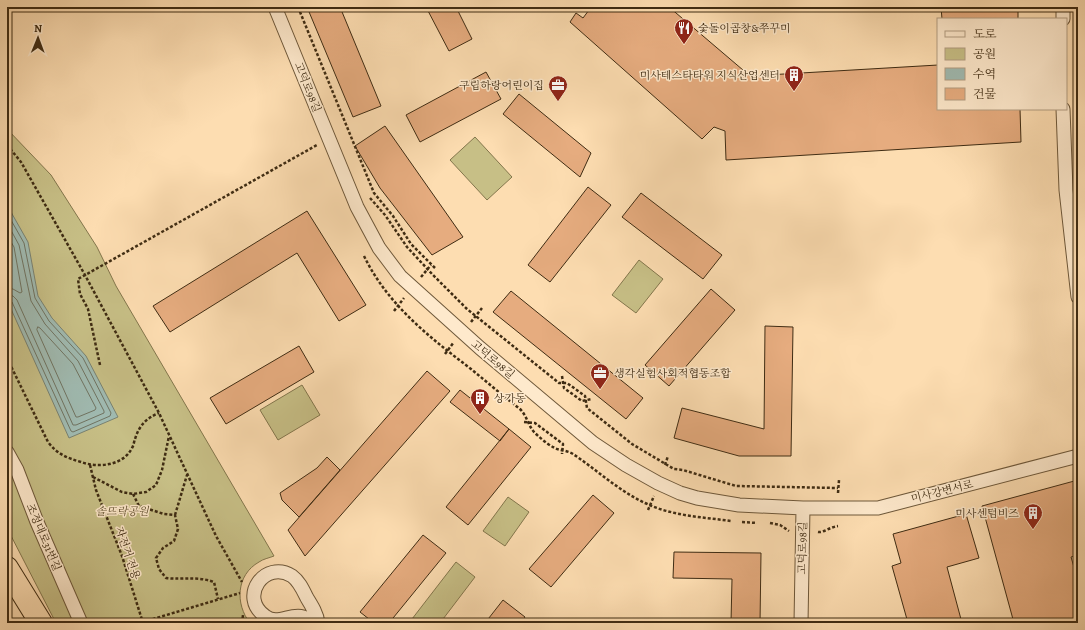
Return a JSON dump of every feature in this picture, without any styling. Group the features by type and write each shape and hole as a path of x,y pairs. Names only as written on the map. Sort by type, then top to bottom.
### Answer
{"highway":[{"path":"7,568 41,623"},
{"path":"7,576 25,623"}],"street":[{"name":"고덕로98길","path":"275,7 357,207 379,248 400,276 480,348 593,443 658,483 680,493 715,501 739,505 803,508 801,623"},
{"path":"1063,7 1063,18"},
{"path":"1063,110 1066,190 1078,297"},
{"name":"조정대로31번길","path":"7,452 17,470 37,522 81,623"},
{"name":"미사강변서로","path":"803,508 878,508 1078,456"},
{"path":"313,623 304,617 296,616 282,620 274,620 259,612 255,605 254,597 258,583 263,577 270,573 285,573 292,576 302,588 318,617 318,623"}],"path":[{"path":"298,7 374,193 393,216 411,244 436,269"},
{"path":"7,145 21,162 85,275 159,413 216,536 244,584"},
{"path":"100,365 88,309 80,294 78,279 312,148"},
{"path":"368,195 385,215 406,247 467,308 559,384 567,383 585,396 587,408 632,444 674,469 683,470 736,486 838,488"},
{"path":"427,269 431,265"},
{"path":"394,311 398,306 437,344 447,351 445,354"},
{"path":"476,315 482,308"},
{"path":"7,358 44,436 59,455 68,459 90,465 104,465 116,462 125,456 133,447 137,434 144,422 150,416 159,413"},
{"path":"562,376 564,388 582,401 592,399"},
{"path":"524,422 535,423 563,444 562,454"},
{"path":"93,477 122,492 133,494 146,492 156,485 162,470 169,436"},
{"name":"자전거 전용","path":"90,465 96,490 122,556 143,623"},
{"path":"187,475 175,515 178,529 174,541 163,548 156,558 159,570 166,578 178,580 203,578 214,582 218,600"},
{"path":"133,494 139,506 164,514 175,515"},
{"path":"821,532 830,527 838,526"},
{"path":"143,623 247,590"}],"green space":[{"name":"솔뜨락공원","path":"7,129 51,175 97,247 116,286 274,556 264,559 251,568 242,582 240,599 245,615 250,623 56,623 7,528"},
{"path":"475,137 512,177 487,200 450,160"},
{"path":"639,260 663,279 636,313 612,295"},
{"path":"302,385 320,415 278,440 260,410"},
{"path":"508,497 529,512 505,546 483,531"},
{"path":"456,562 475,577 440,623 417,623 412,619"}],"water":[{"path":"7,205 28,242 38,296 52,318 86,356 118,417 69,438 7,300"}],"building":[{"path":"307,7 340,7 381,106 353,117"},
{"path":"426,7 456,7 472,39 449,51"},
{"name":"미사테스타타워 지식산업센터","path":"585,7 669,7 750,76 937,65 937,110 1020,110 1021,142 726,160 725,131 714,127 702,139 570,22 576,13 583,18 589,10"},
{"path":"941,7 1018,7 1018,18 942,18"},
{"path":"486,72 501,99 420,142 406,115"},
{"path":"519,94 591,153 580,177 503,114"},
{"path":"385,126 463,237 432,255 380,188 355,146"},
{"path":"588,187 611,205 550,282 528,265"},
{"path":"641,193 722,255 703,279 622,217"},
{"path":"307,211 366,305 339,321 297,253 170,332 153,306"},
{"path":"711,289 735,310 669,386 645,365"},
{"path":"511,291 643,398 626,419 493,312"},
{"path":"765,326 793,327 791,456 739,456 674,438 682,408 764,429"},
{"path":"299,346 314,372 226,424 210,398"},
{"path":"427,371 450,391 305,556 288,530"},
{"name":"상가동","path":"460,390 509,429 500,441 450,402"},
{"path":"509,429 531,447 468,525 446,507"},
{"path":"327,457 340,470 299,517 282,500 280,493 317,468"},
{"name":"미사센텀비즈","path":"1078,480 1078,555 1071,557 1078,581 1078,623 1014,623 982,506"},
{"path":"593,495 614,513 551,587 529,569"},
{"path":"966,514 979,558 947,567 962,623 908,623 892,566 901,563 893,534"},
{"path":"423,535 446,553 389,623 374,623 360,612"},
{"path":"674,552 761,553 760,623 731,623 732,579 673,578"},
{"path":"503,600 525,617 521,623 485,623"}],"place":[{"name":"숯돌이곱창&쭈꾸미","path":"684,45"},
{"name":"미사테스타타워 지식산업센터","path":"794,92"},
{"name":"구립하랑어린이집","path":"558,102"},
{"name":"생각실험사회적협동조합","path":"600,390"},
{"name":"상가동","path":"480,415"},
{"name":"미사센텀비즈","path":"1033,530"}]}
